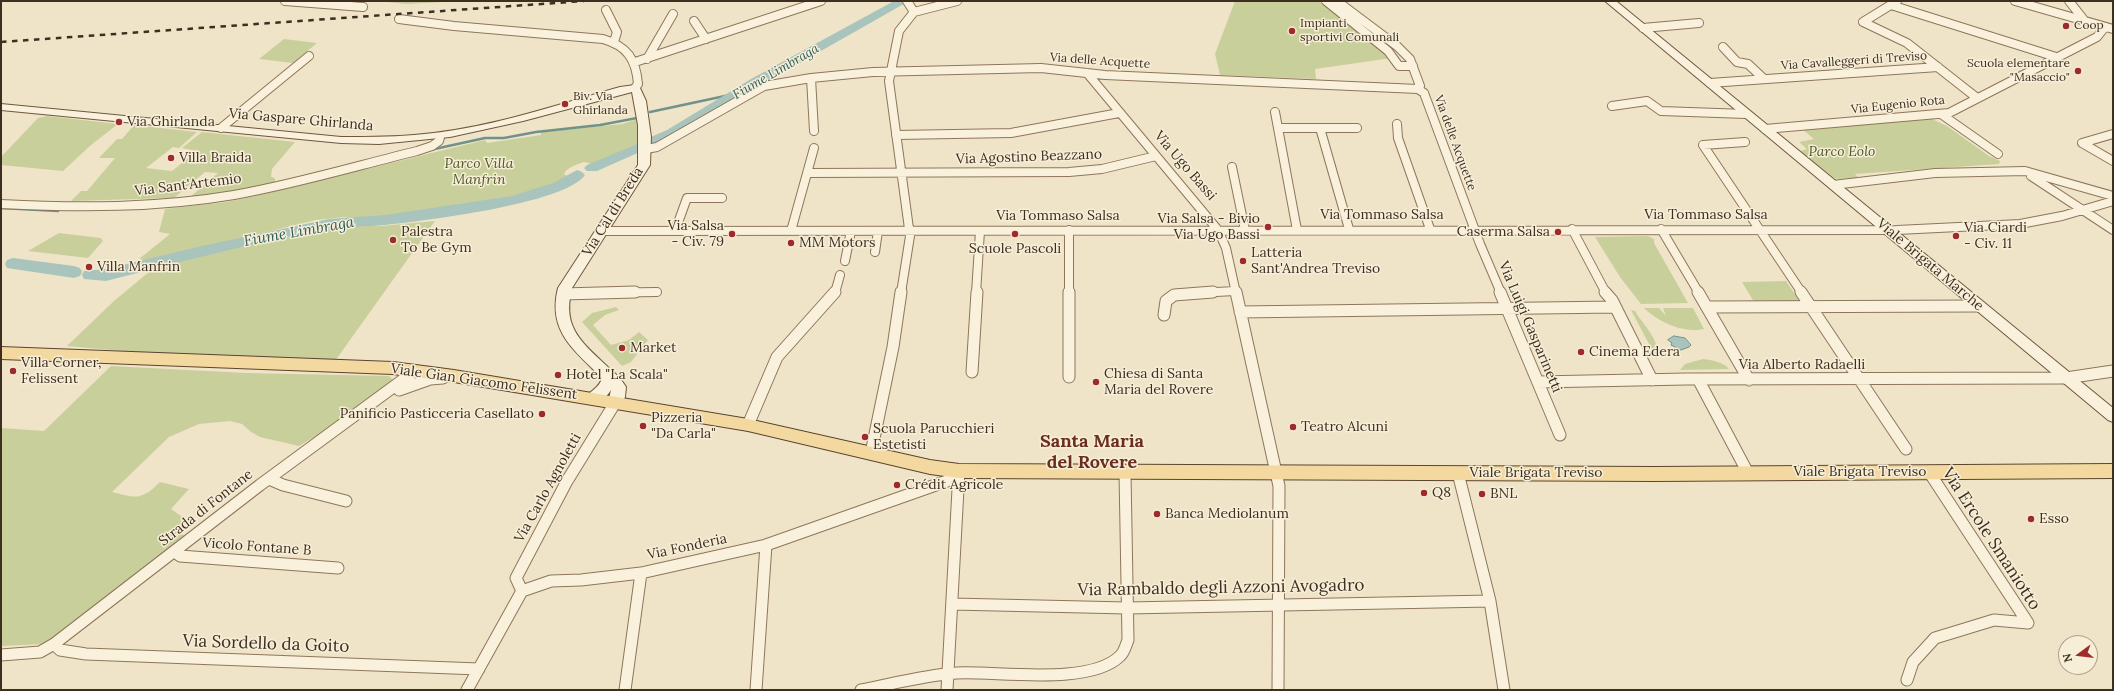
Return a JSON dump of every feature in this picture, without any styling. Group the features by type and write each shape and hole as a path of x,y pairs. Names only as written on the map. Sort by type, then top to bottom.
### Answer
{"main road":[{"name":"Viale Gian Giacomo Felissent","path":"1,353 367,366 415,371 454,376 748,425 959,471"},
{"name":"Viale Brigata Treviso","path":"959,471 1125,473 1748,473 2113,471"}],"street":[{"path":"285,1 363,7"},
{"path":"399,19 429,24 583,37 614,42 625,49 635,62 821,1"},
{"path":"907,1 914,12"},
{"path":"871,453 894,340 910,231 889,89 890,71 901,28 914,12 957,1"},
{"path":"1326,1 1388,51 1399,66 1413,66"},
{"path":"1338,1 1397,46 1410,59 1420,86 1418,89"},
{"name":"Viale Brigata Marche","path":"1610,1 2113,416"},
{"path":"2015,1 2109,28"},
{"path":"2069,1 2084,20"},
{"path":"1894,3 2056,57"},
{"name":"Via Cavalleggeri di Treviso","path":"1894,3 1863,22 1904,41 1938,67"},
{"path":"606,10 617,32 614,42"},
{"path":"647,59 672,14"},
{"path":"694,21 706,38"},
{"path":"1643,28 1699,23"},
{"name":"Via Eugenio Rota","path":"1765,130 1952,112 2056,57 2097,38 2109,28"},
{"name":"Via Cavalleggeri di Treviso","path":"1723,47 1737,62 1748,64 1764,79"},
{"path":"221,128 309,56"},
{"name":"Via Cal di Breda","path":"615,403 618,397 619,388 577,343 563,322 561,304 563,294 640,173 646,158 637,90 638,84 635,62"},
{"path":"1938,67 1977,98"},
{"name":"Via Cavalleggeri di Treviso","path":"1710,83 1938,67"},
{"name":"Via delle Acquette","path":"646,150 657,147 760,88 771,84 811,78 890,71 1028,68 1087,73 1418,89 1424,93 1474,229"},
{"name":"Via Ugo Bassi","path":"1087,73 1218,230 1226,248 1278,473 1280,499 1278,690"},
{"path":"811,78 814,131"},
{"name":"Via Gaspare Ghirlanda","path":"1,107 370,141 439,139 490,128 595,98 637,90"},
{"path":"1612,106 1646,101 1661,111 1746,114"},
{"path":"1275,112 1297,230"},
{"path":"896,135 1011,133 1119,113"},
{"path":"1942,114 1998,154"},
{"path":"1397,124 1398,138 1430,229"},
{"path":"1278,128 1357,128"},
{"path":"1320,128 1349,230"},
{"path":"2113,134 2082,143 2113,161"},
{"name":"Via Sant'Artemio","path":"1,204 61,207 142,204 208,199 280,184 417,151 432,146 439,139"},
{"path":"1745,142 1703,146 1906,449"},
{"path":"791,231 814,148"},
{"name":"Via Agostino Beazzano","path":"808,173 901,174 1085,171 1116,166 1156,156"},
{"path":"1232,167 1245,230"},
{"path":"1833,185 1935,173 2020,171 2113,196"},
{"path":"2035,175 2113,230"},
{"path":"675,231 687,198 722,198"},
{"name":"Via Tommaso Salsa","path":"602,231 1757,228 1887,230 2020,224 2083,210 2113,201"},
{"name":"Via Luigi Gasparinetti","path":"1474,229 1560,435"},
{"path":"1572,229 1604,291 1615,307 1652,380"},
{"path":"1661,229 1749,380"},
{"path":"1912,250 1908,242 1908,237 1923,229"},
{"path":"1069,230 1069,377"},
{"path":"845,261 852,231"},
{"path":"875,252 878,231"},
{"path":"972,372 980,231"},
{"path":"748,425 777,356 835,294 840,275"},
{"path":"1164,315 1166,301 1174,295 1236,291"},
{"path":"563,294 656,292"},
{"path":"1707,307 1979,306"},
{"path":"1240,312 1506,307 1615,307"},
{"path":"379,399 415,371"},
{"name":"Via Alberto Radaelli","path":"1538,382 1698,379 2066,378 2113,371"},
{"path":"379,399 420,382 454,376"},
{"path":"592,399 609,384 609,376"},
{"path":"1698,379 1748,473"},
{"name":"Strada di Fontane","path":"1,655 40,652 54,644 269,479 379,399"},
{"name":"Via Carlo Agnoletti","path":"522,590 516,578 567,481 615,403"},
{"path":"947,690 959,471"},
{"name":"Via Fonderia","path":"522,590 551,581 581,580 641,573 766,545 947,481 959,471"},
{"name":"Via Ercole Smaniotto","path":"1907,680 1913,662 1935,638 1994,620 2028,623 1929,472"},
{"path":"861,690 948,674 1073,677 1099,671 1118,660 1127,649 1125,473"},
{"path":"1458,473 1490,601 1504,690"},
{"path":"269,479 283,485 346,501"},
{"path":"756,690 766,545"},
{"name":"Vicolo Fontane B","path":"175,552 180,556 338,568"},
{"path":"625,690 641,573"},
{"path":"467,690 522,590"},
{"name":"Via Rambaldo degli Azzoni Avogadro","path":"952,604 1127,608 1490,601"},
{"name":"Via Sordello da Goito","path":"54,644 60,650 86,654 479,669"}],"green space":[{"path":"325,1 377,1 360,3"},
{"path":"377,1 464,1 406,4"},
{"name":"Impianti sportivi Comunali","path":"1235,1 1323,1 1392,58 1315,69 1316,79 1220,75 1215,54"},
{"path":"284,39 317,43 293,63 259,59"},
{"path":"47,116 118,124 91,145 63,171 1,165 1,157 38,118"},
{"name":"Parco Villa Manfrin","path":"638,119 641,143 636,144 637,147 592,164 584,162 576,165 565,172 564,174 569,177 526,195 399,216 371,219 345,217 316,220 148,261 139,259 170,234 159,232 165,209 226,202 255,196 485,140 487,143 541,135 541,132 622,124"},
{"name":"Parco Eolo","path":"1932,119 1947,126 1989,156 2000,161 1999,164 1855,174 1859,178 1838,179 1834,178 1800,151 1807,149 1799,142 1814,139 1802,129"},
{"path":"134,125 197,132 179,148 173,147 146,168 172,171 197,151 182,148 202,132 295,142 272,169 271,177 275,178 275,184 231,193 189,198 218,173 205,172 174,198 71,201 81,191 87,191 115,158 99,158 117,139 122,139"},
{"path":"435,221 335,361 177,356 67,346 114,301 161,262 350,224 381,226"},
{"path":"59,233 101,238 103,241 88,258 28,251"},
{"path":"1648,236 1654,239 1654,243 1688,303 1641,304 1620,277 1595,237"},
{"path":"1786,281 1800,302 1754,302 1742,282"},
{"path":"616,307 619,310 605,315 593,325 611,345 629,340 639,332 648,340 631,362 622,366 582,322 592,313"},
{"path":"1644,308 1659,308 1666,316 1663,308 1693,308 1704,329 1689,330 1672,326 1657,318"},
{"path":"1631,310 1635,311 1654,339 1658,352 1657,359"},
{"path":"1703,359 1721,363 1729,369 1680,370 1685,364"},
{"path":"111,366 246,373 389,376 394,381 326,430 299,446 260,437 251,432 242,424 230,421 199,424 169,437 112,492 127,496 143,495 160,482 189,489 171,509 188,521 177,531 185,536 44,644 1,646 1,428 44,431"}],"water":[{"path":"1674,336 1685,338 1691,345 1681,350 1671,345 1672,343 1668,340"}],"waterway":[{"name":"Fiume Limbraga","path":"649,143 672,133 756,82 903,1"},
{"path":"650,112 739,93"},
{"path":"430,150 485,138 504,138 536,132 600,125 637,118"},
{"name":"Fiume Limbraga","path":"592,168 637,148"},
{"name":"Fiume Limbraga","path":"90,275 106,275 202,251 329,224 385,220 514,201 558,186 577,175"},
{"path":"1,208 58,211"},
{"name":"Fiume Limbraga","path":"13,264 74,272"}],"railway":[{"path":"1,42 584,1"}],"place":[{"name":"Coop","path":"2066,26"},
{"name":"Impianti sportivi Comunali","path":"1292,31"},
{"name":"Scuola elementare \"Masaccio\"","path":"2078,71"},
{"name":"Biv. Via Ghirlanda","path":"565,104"},
{"name":"Via Ghirlanda","path":"119,122"},
{"name":"Villa Braida","path":"171,158"},
{"name":"Via Salsa - Bivio Via Ugo Bassi","path":"1268,227"},
{"name":"Caserma Salsa","path":"1558,232"},
{"name":"Via Salsa - Civ. 79","path":"732,234"},
{"name":"Scuole Pascoli","path":"1015,234"},
{"name":"Via Ciardi - Civ. 11","path":"1956,236"},
{"name":"Palestra To Be Gym","path":"393,240"},
{"name":"MM Motors","path":"791,243"},
{"name":"Latteria Sant'Andrea Treviso","path":"1243,261"},
{"name":"Villa Manfrin","path":"89,267"},
{"name":"Market","path":"622,348"},
{"name":"Cinema Edera","path":"1581,352"},
{"name":"Villa Corner, Felissent","path":"13,371"},
{"name":"Hotel \"La Scala\"","path":"558,375"},
{"name":"Chiesa di Santa Maria del Rovere","path":"1096,382"},
{"name":"Panificio Pasticceria Casellato","path":"542,414"},
{"name":"Pizzeria \"Da Carla\"","path":"643,426"},
{"name":"Teatro Alcuni","path":"1293,427"},
{"name":"Scuola Parucchieri Estetisti","path":"865,437"},
{"name":"Crédit Agricole","path":"897,485"},
{"name":"Q8","path":"1424,493"},
{"name":"BNL","path":"1482,494"},
{"name":"Banca Mediolanum","path":"1157,514"},
{"name":"Esso","path":"2031,519"}],"district":[{"name":"Santa Maria del Rovere","path":"1092,452"}]}
